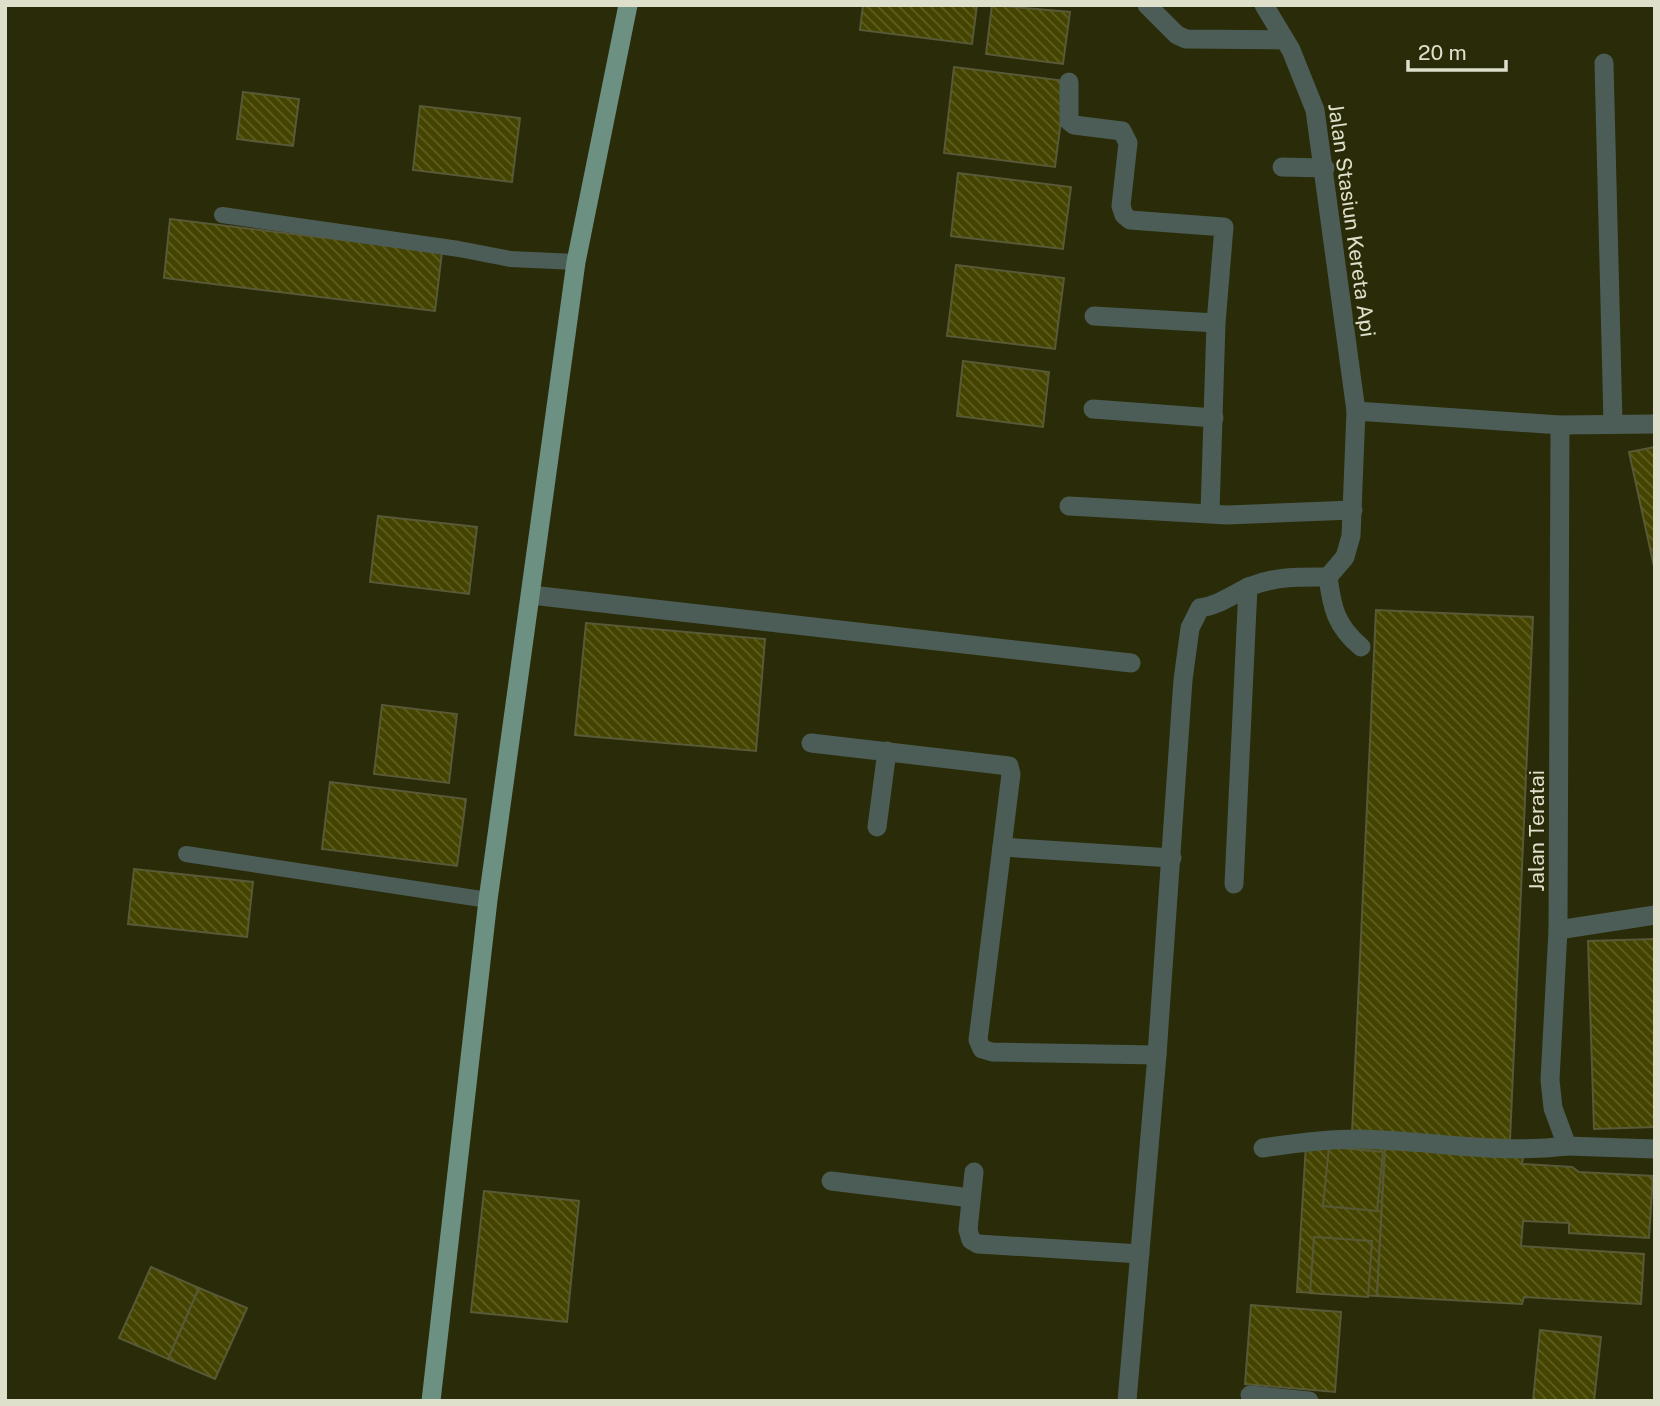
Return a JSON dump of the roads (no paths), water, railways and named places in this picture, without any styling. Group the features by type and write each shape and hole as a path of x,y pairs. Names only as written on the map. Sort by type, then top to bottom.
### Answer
{"main road":[{"path":"431,1401 488,900 576,262 628,5"}],"street":[{"path":"1147,5 1177,35 1185,39 1285,40"},
{"name":"Jalan Stasiun Kereta Api","path":"1264,5 1285,40 1315,110 1356,411 1351,536 1345,557 1328,577"},
{"path":"1604,63 1613,423"},
{"path":"1069,82 1069,121 1074,125 1122,131 1128,143 1121,206 1124,215 1130,220 1224,227 1216,323 1210,512"},
{"path":"1282,167 1325,168"},
{"path":"1094,316 1216,323"},
{"path":"1093,409 1214,418"},
{"path":"1356,411 1560,425 1655,424"},
{"name":"Jalan Teratai","path":"1560,425 1558,930 1550,1080 1553,1108 1567,1146"},
{"path":"1069,506 1227,514 1353,510"},
{"path":"1127,1401 1157,1055 1183,680 1190,628 1200,608 1218,605 1248,587 1285,577 1328,577 1333,613 1339,625 1361,647"},
{"path":"1234,884 1248,587"},
{"path":"531,595 1131,663"},
{"path":"811,743 1009,766 1011,774 978,1040 982,1049 992,1052 1157,1055"},
{"path":"877,827 887,751"},
{"path":"1002,847 1172,858"},
{"path":"1558,930 1655,915"},
{"path":"1263,1148 1306,1141 1361,1139 1502,1151 1567,1146 1655,1149"},
{"path":"974,1172 968,1230 971,1240 978,1244 1140,1254"},
{"path":"831,1181 971,1198"},
{"path":"1250,1395 1308,1401"}],"lane":[{"path":"222,215 460,248 510,259 576,262"},
{"path":"186,853 488,900"}]}
